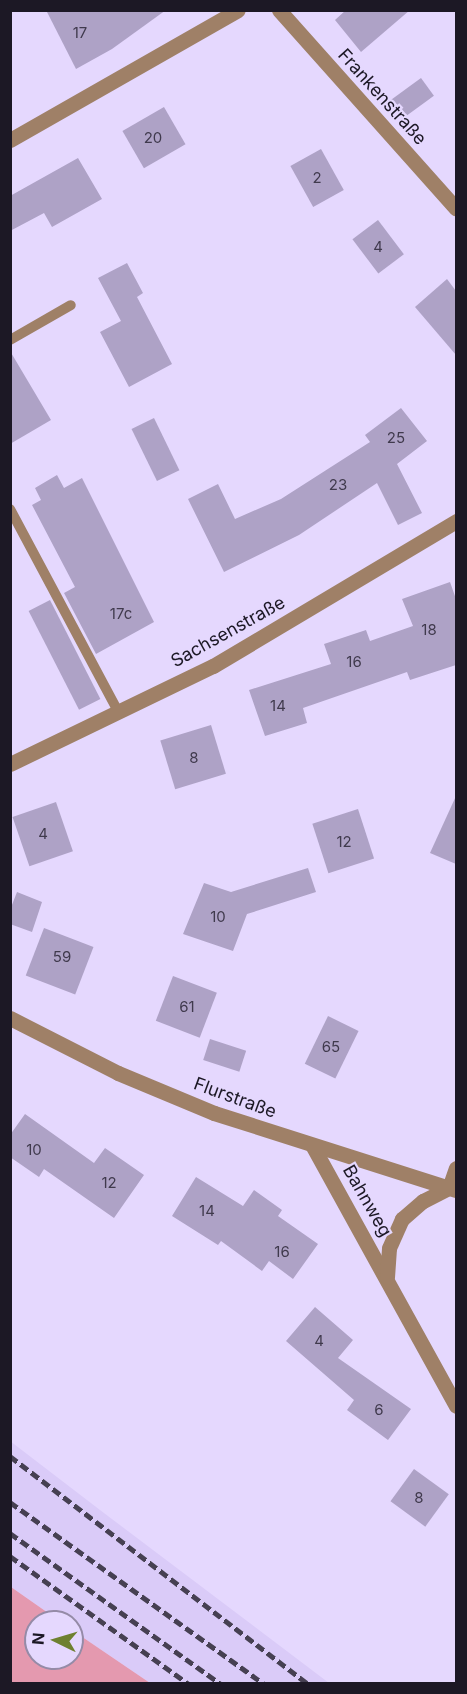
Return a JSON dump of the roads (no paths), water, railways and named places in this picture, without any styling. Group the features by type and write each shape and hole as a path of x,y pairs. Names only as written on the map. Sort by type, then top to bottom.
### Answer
{"street":[{"path":"10,140 238,10"},
{"name":"Frankenstraße","path":"279,10 456,209"},
{"name":"Sachsenstraße","path":"10,764 213,666 456,520"},
{"name":"Flurstraße","path":"10,1018 118,1073 214,1113 453,1189"},
{"name":"Bahnweg","path":"312,1145 387,1277 456,1406"},
{"path":"453,1189 456,1168"},
{"name":"Bahnweg","path":"387,1277 389,1248 402,1219 423,1201 453,1189"}],"lane":[{"path":"10,340 71,305"},
{"path":"10,509 118,711"}],"railway":[{"path":"10,1456 308,1684"},
{"path":"10,1502 264,1684"},
{"path":"10,1533 221,1684"},
{"path":"10,1556 189,1684"}]}
